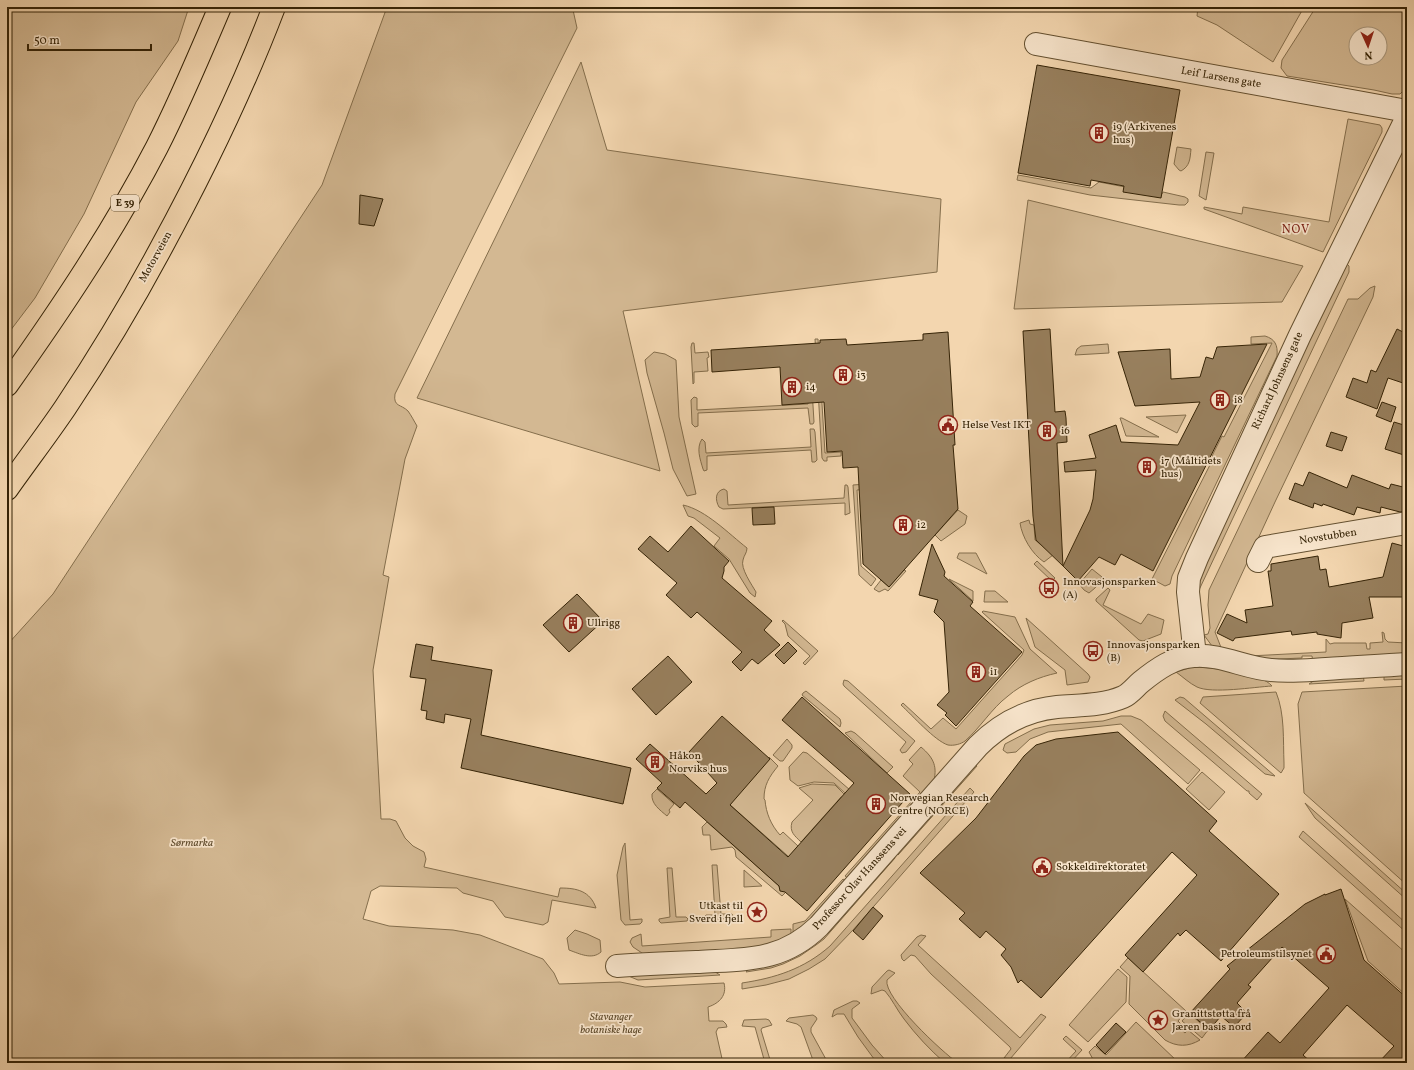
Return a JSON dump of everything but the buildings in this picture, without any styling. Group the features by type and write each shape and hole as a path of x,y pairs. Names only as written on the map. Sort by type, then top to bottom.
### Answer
{"highway":[{"name":"E 39","path":"7,385 104,240 153,154 197,62 220,7"},
{"name":"Motorveien","path":"7,489 65,408 129,306 183,208 222,131 258,49 274,7"}],"street":[{"name":"Leif Larsens gate","path":"1036,44 1407,111"},
{"name":"Richard Johnsens gate","path":"1194,656 1188,592 1190,578 1196,558 1300,335 1407,117"},
{"name":"Novstubben","path":"1258,561 1265,547 1407,524"},
{"name":"Professor Olav Hanssens vei","path":"617,966 754,959 771,955 802,941 819,926 978,746 1002,725 1024,714 1042,709 1092,704 1123,697 1159,668 1174,661 1194,656 1212,656 1254,668 1278,671 1407,664"}],"green space":[{"path":"7,7 189,7 178,41 136,102 84,214 35,298 7,335"},
{"name":"Sørmarka","path":"387,7 570,7 573,10 577,28 395,394 396,403 408,411 417,426 405,459 383,575 389,577 373,670 381,819 396,821 405,838 413,846 424,852 426,859 424,867 558,897 560,888 577,890 586,894 596,908 552,900 548,922 543,925 505,917 493,901 463,893 457,888 380,886 371,891 363,919 389,926 453,930 480,935 543,959 554,973 559,984 620,982 645,987 724,983 725,987 722,998 708,1007 709,1021 723,1021 727,1027 718,1028 716,1032 723,1063 7,1063 7,645 53,594 322,185"},
{"path":"1198,7 1304,7 1273,62 1217,25 1197,16"},
{"path":"1316,7 1407,7 1407,83 1404,90 1400,94 1392,94 1287,76 1281,68 1282,60"},
{"path":"581,62 607,150 941,199 937,272 623,311 660,471 417,398"},
{"path":"1348,119 1380,125 1382,132 1323,252 1204,209 1204,207 1242,214 1243,207 1329,222"},
{"path":"1177,147 1191,149 1188,164 1181,171 1174,164"},
{"path":"1206,152 1214,153 1206,200 1199,196"},
{"path":"1018,175 1091,188 1099,182 1162,194 1163,192 1185,197 1188,199 1188,202 1185,205 1179,205 1090,195 1017,180"},
{"path":"1028,200 1303,266 1282,302 1014,309"},
{"path":"1346,263 1349,266 1349,272 1199,590 1200,570"},
{"path":"1375,286 1373,297 1215,632 1222,650 1212,646 1204,635 1208,634 1210,628 1208,605 1209,590 1348,299 1358,299 1370,288"},
{"path":"1265,336 1275,343 1277,356 1172,576 1170,584 1165,586 1152,579 1214,457 1212,456 1222,436 1224,437 1272,343 1251,344 1251,337"},
{"path":"815,339 818,339 825,453 841,452 841,456 827,457 827,461 824,461 822,458"},
{"path":"692,343 694,343 695,353 708,352 709,357 707,358 708,371 694,372 693,384 691,347"},
{"path":"1108,344 1109,353 1075,355 1077,349 1081,346"},
{"path":"654,352 665,354 676,360 679,417 696,494 687,496 673,469 647,373 645,360"},
{"path":"808,387 812,389 813,424 810,424 808,408 698,413 698,426 695,427 692,424 691,400 694,397 697,398 697,410 808,404"},
{"path":"1186,415 1177,433 1146,417"},
{"path":"1120,418 1122,418 1159,437 1126,436"},
{"path":"810,429 814,429 815,432 817,460 815,462 812,462 811,450 707,456 707,470 704,471 703,469 699,450 702,439 705,442 706,453 811,447"},
{"path":"893,482 894,487 857,490 861,566 876,579 871,586 859,575 853,485"},
{"path":"845,485 848,487 850,513 845,515 845,503 723,509 719,507 716,499 717,494 724,489 727,491 728,505 844,498"},
{"path":"683,505 709,517 747,548 743,558 743,567 756,592 755,597 750,593 729,559 714,546 720,538 694,518 688,516"},
{"path":"958,510 967,516 965,524 941,541 935,535"},
{"path":"1029,520 1030,524 1034,525 1035,540 1053,555 1044,562 1028,545 1023,534 1020,523"},
{"path":"959,553 976,553 987,574 957,558"},
{"path":"1037,561 1055,578 1052,581 1034,564"},
{"path":"1092,569 1102,577 1095,588 1089,593 1079,584"},
{"path":"904,570 906,571 888,591 885,589 879,592 874,589 881,580 889,587"},
{"path":"949,579 973,591 973,601"},
{"path":"1108,588 1110,590 1103,605 1141,624 1148,614 1164,620 1161,634 1143,641 1139,640 1096,601 1096,599"},
{"path":"985,591 995,591 1008,602 984,602"},
{"path":"982,612 1015,617 1030,649 1057,673 1037,679 1019,688 1002,701 965,741 962,743 948,745 930,733 901,705 903,703 931,729 943,718 956,729 1022,655 1024,650"},
{"path":"1026,618 1088,674 1090,677 1088,682 1067,685 1065,670 1035,647"},
{"path":"783,620 818,651 805,665 803,663 810,656 788,636 785,624 782,621"},
{"path":"1382,632 1384,633 1385,639 1388,642 1407,643 1407,656 1313,662 1312,656 1302,656 1302,658 1256,660 1249,656 1326,652 1326,639 1330,644 1366,643 1367,649 1370,649 1370,643 1383,642"},
{"path":"1192,667 1210,668 1247,674 1266,681 1272,686 1233,690 1204,689 1197,687 1176,672"},
{"path":"1407,672 1407,679 1384,680 1384,673"},
{"path":"1363,674 1364,681 1309,684 1315,680"},
{"path":"844,680 848,681 915,741 906,752 902,753 900,750 906,742 844,686"},
{"path":"1407,686 1407,885 1304,793 1298,704 1302,692"},
{"path":"806,691 840,719 840,727 802,695"},
{"path":"1276,692 1281,709 1283,727 1284,768 1281,773 1200,703 1203,697"},
{"path":"1180,697 1184,698 1275,776 1265,774 1175,700"},
{"path":"1165,711 1262,794 1257,800 1249,793 1249,791 1247,791 1165,721 1163,716"},
{"path":"1121,716 1131,716 1141,720 1200,770 1188,784 1121,724 1048,732 1030,739 1016,752 1007,753 1003,750 1005,744 1034,729 1050,725 1103,721"},
{"path":"851,731 893,767 887,773 845,733"},
{"path":"787,739 792,745 792,748 783,761 780,761 773,755"},
{"path":"921,747 934,763 935,773 933,784 849,879 845,876 920,792 903,776 913,764 909,760"},
{"path":"803,752 807,753 850,790 846,794 834,783 814,782 798,786 790,780 789,767"},
{"path":"769,757 778,766 766,785 764,799 766,810 780,835 783,832 798,846 797,864 728,803"},
{"path":"974,763 977,766 898,855 894,856 895,858 824,939 800,956 783,964 771,968 746,972 750,968 771,963"},
{"path":"1202,772 1225,792 1209,810 1186,789"},
{"path":"812,784 835,785 847,797 841,797 801,842 793,834 791,825 792,822 813,800 799,788"},
{"path":"970,788 974,792 853,930 825,959 789,979 742,989 742,983 789,971 810,961 830,946"},
{"path":"657,789 674,804 669,810 670,812 667,816 656,806 653,801 652,794"},
{"path":"1305,803 1407,894 1407,900 1315,818"},
{"path":"707,822 779,886 781,890 786,892 782,896 736,857 735,850 732,847 711,850 710,835 703,835 702,827"},
{"path":"1303,831 1407,924 1407,933 1299,837"},
{"path":"625,843 630,920 642,919 640,924 625,925 621,920 617,875"},
{"path":"712,865 717,865 721,914 732,914 732,918 705,920 703,918 706,915 715,915"},
{"path":"667,868 672,868 676,917 686,917 688,919 687,921 661,923 659,921 659,919 670,917"},
{"path":"744,870 762,886 744,887"},
{"path":"843,879 847,882 793,937 793,924 805,921"},
{"path":"1345,899 1407,954 1407,996 1368,961"},
{"path":"791,929 791,938 764,949 645,955 633,947 630,942 632,938 641,934 642,946 771,937 771,930"},
{"path":"575,930 600,940 601,952 594,956 590,956 569,950 567,938"},
{"path":"921,935 926,936 918,945 1020,1038 1041,1014 1046,1017 1010,1059 1004,1058 1011,1049 1010,1047 931,974 915,956 911,955 904,961 902,959 901,955 917,937"},
{"path":"1128,958 1186,1011 1178,1021 1181,1024 1178,1027 1185,1033 1188,1030 1200,1040 1187,1045 1178,1045 1165,1040 1129,1004 1130,976 1120,967"},
{"path":"1118,969 1127,977 1126,1002 1088,1042 1069,1025"},
{"path":"712,970 720,975 638,980 626,975"},
{"path":"889,970 895,973 887,980 888,988 894,999 928,1037 958,1063 945,1063 934,1053 918,1037 901,1016 885,991 882,990 871,994 872,987"},
{"path":"853,1001 860,1003 852,1009 852,1018 872,1045 888,1063 877,1063 858,1037 844,1014 837,1014 832,1017 834,1010"},
{"path":"1189,1013 1208,1030 1202,1038 1182,1021"},
{"path":"813,1015 817,1019 811,1028 811,1032 828,1063 814,1063 801,1027 797,1024 786,1021 789,1018"},
{"path":"744,1020 769,1020 772,1025 762,1028 761,1030 771,1063 765,1063 755,1027 742,1026"},
{"path":"1136,1022 1178,1063 1095,1063 1089,1052 1095,1046 1106,1055"},
{"path":"1066,1036 1082,1050 1070,1063 1065,1063 1076,1051 1063,1039"}],"place":[{"name":"i9 (Arkivenes hus)","path":"1099,133"},
{"name":"i3","path":"843,375"},
{"name":"i4","path":"792,387"},
{"name":"i8","path":"1220,400"},
{"name":"Helse Vest IKT","path":"948,425"},
{"name":"i6","path":"1047,431"},
{"name":"i7 (Måltidets hus)","path":"1147,467"},
{"name":"i2","path":"903,525"},
{"name":"Innovasjonsparken (A)","path":"1049,588"},
{"name":"Ullrigg","path":"573,623"},
{"name":"Innovasjonsparken (B)","path":"1093,651"},
{"name":"i1","path":"976,672"},
{"name":"Håkon Norviks hus","path":"655,762"},
{"name":"Norwegian Research Centre (NORCE)","path":"876,804"},
{"name":"Sokkeldirektoratet","path":"1042,867"},
{"name":"Utkast til Sverd i fjell","path":"757,912"},
{"name":"Petroleumstilsynet","path":"1326,954"},
{"name":"Granittstøtta frå Jæren basis nord","path":"1158,1020"}],"district":[{"name":"NOV","path":"1296,230"}],"park label":[{"name":"Stavanger botaniske hage","path":"611,1023"}]}
